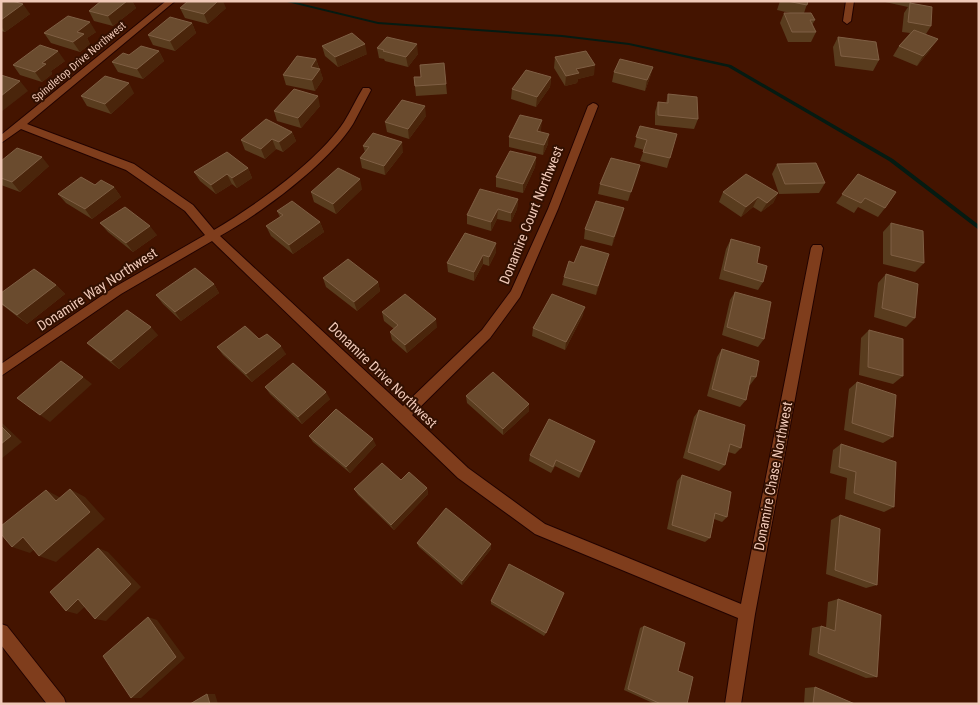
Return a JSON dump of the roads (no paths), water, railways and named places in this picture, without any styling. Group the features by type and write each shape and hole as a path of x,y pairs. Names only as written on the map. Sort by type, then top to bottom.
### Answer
{"street":[{"name":"Spindletop Drive Northwest","path":"1,140 171,1"},
{"path":"847,21 850,1"},
{"name":"Donamire Way Northwest","path":"1,371 117,291 211,234 248,214 317,159 348,124 366,90"},
{"name":"Donamire Court Northwest","path":"403,415 486,334 516,294 554,209 579,138 593,106"},
{"name":"Donamire Drive Northwest","path":"20,125 130,167 189,208 211,234 463,473 540,529 747,614"},
{"name":"Donamire Chase Northwest","path":"733,704 747,614 817,248"},
{"path":"1,632 58,704"}],"waterway":[{"path":"285,1 378,23 562,36 629,44 729,66 891,160 979,228"}]}
